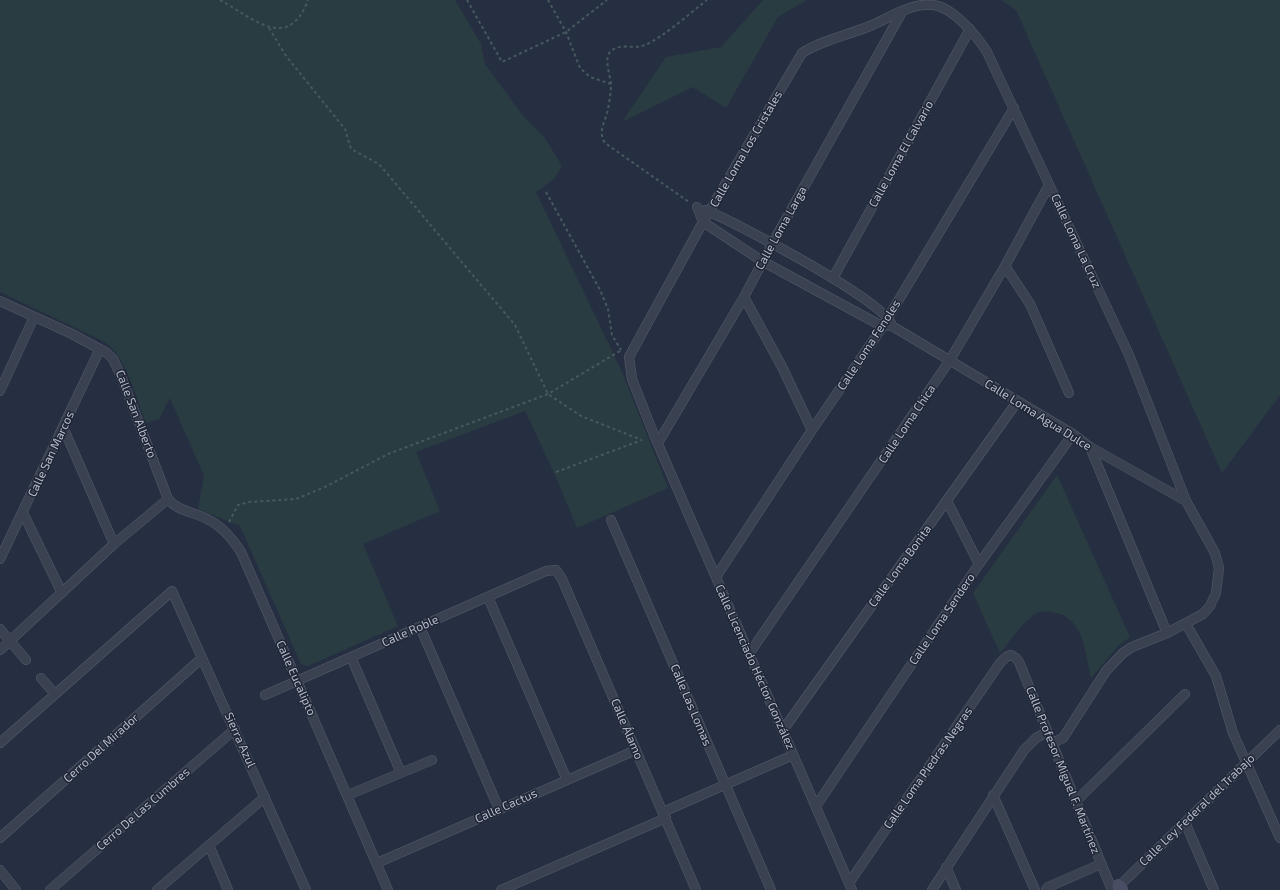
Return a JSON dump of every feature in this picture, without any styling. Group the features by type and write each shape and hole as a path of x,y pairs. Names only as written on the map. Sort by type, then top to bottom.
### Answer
{"street":[{"name":"Calle Loma Los Cristales","path":"629,357 703,222 802,53 917,6 934,5"},
{"name":"Calle Loma La Cruz","path":"934,5 945,10 970,29 987,52 1129,355 1186,500 1215,553 1219,568 1216,593 1210,606 1203,614 1167,633 1132,647 1123,654 1106,671 1063,738 1052,743"},
{"name":"Calle Loma Larga","path":"656,439 744,297 762,261 902,12"},
{"name":"Calle Loma El Calvario","path":"832,278 970,29"},
{"name":"Calle Loma Fenoles","path":"716,577 812,430 883,326 890,322 1014,108"},
{"name":"Calle Loma Chica","path":"750,654 950,360 1005,266 1049,185"},
{"name":"Calle Loma Agua Dulce","path":"696,208 709,212 772,244 832,278 869,302 890,322 950,360 1017,402 1073,434 1090,447 1186,500"},
{"path":"696,208 703,222 762,261 883,326"},
{"path":"1005,266 1030,304 1069,393"},
{"path":"744,297 782,367 812,430"},
{"name":"Calle San Alberto","path":"0,302 107,353 117,366 168,499"},
{"path":"0,391 34,317"},
{"name":"Calle San Marcos","path":"0,559 100,349"},
{"name":"Calle Licenciado Héctor González","path":"629,357 630,370 656,439 850,886"},
{"name":"Calle Loma Bonita","path":"782,730 1017,402"},
{"path":"63,427 114,544"},
{"name":"Calle Loma Sendero","path":"816,806 979,564 1073,434"},
{"path":"1090,447 1167,633"},
{"path":"0,650 114,544 168,499"},
{"name":"Calle Eucalipto","path":"168,499 174,506 208,519 226,531 241,552 348,795 388,890"},
{"path":"947,501 979,564"},
{"path":"23,513 62,593"},
{"name":"Calle Las Lomas","path":"611,520 771,890"},
{"name":"Calle Roble","path":"265,695 546,571 556,570"},
{"name":"Calle Álamo","path":"556,570 562,579 664,815 693,889"},
{"name":"Sierra Azul","path":"55,694 172,591 306,890"},
{"path":"488,597 567,780"},
{"path":"1186,624 1216,676 1233,733 1280,838"},
{"path":"420,627 499,809"},
{"path":"0,629 26,660"},
{"name":"Calle Profesor Miguel F. Martínez","path":"1009,655 1015,656 1019,662 1101,864 1117,889"},
{"name":"Calle Loma Piedras Negras","path":"850,886 1000,663 1009,655"},
{"path":"351,657 401,773"},
{"name":"Cerro Del Mirador","path":"0,838 202,658"},
{"path":"0,743 55,694 41,678"},
{"path":"1076,801 1184,694"},
{"name":"Cerro De Las Cumbres","path":"50,890 235,729"},
{"name":"Calle Ley Federal del Trabajo","path":"1117,889 1280,730"},
{"path":"932,890 1024,750 1036,738 1048,732"},
{"name":"Calle Cactus","path":"377,863 636,750"},
{"path":"501,890 793,755"},
{"path":"348,795 432,760"},
{"path":"993,795 1036,890"},
{"path":"157,890 265,797"},
{"path":"1185,822 1214,890"},
{"path":"209,845 228,890"},
{"path":"1046,890 1048,887 1101,864"},
{"path":"946,867 956,890"},
{"path":"0,870 16,890"}],"path":[{"path":"220,0 269,28 280,29 294,23 305,8 308,0"},
{"path":"467,0 502,62 566,32 607,0"},
{"path":"548,0 566,32 580,68 590,77 611,84"},
{"path":"696,208 611,148 602,136 603,123 607,113 611,84 608,59 609,53 619,47 634,48 646,44 707,0"},
{"path":"269,28 286,56 345,129 351,149 379,164 515,325 548,394 582,416 642,440"},
{"path":"546,192 600,290 608,309 612,335 621,350 629,357"},
{"path":"226,531 232,514 238,506 249,502 296,499 325,487 388,454 548,394 621,350"},
{"path":"556,472 642,440 656,439"}],"shaded area":[{"path":"0,0 455,0 481,44 485,64 523,116 545,138 562,166 554,179 536,192 622,372 668,488 577,528 555,475 525,411 416,452 440,511 363,544 398,626 308,666 301,664 240,526 198,509 204,476 170,398 159,419 146,423 130,379 113,349 105,342 0,292"},
{"path":"763,0 807,0 778,17 726,108 693,87 622,122 666,57 721,47"},
{"path":"1001,0 1280,0 1280,395 1222,473 1016,10"},
{"path":"1057,475 1130,637 1118,646 1091,678 1081,637 1071,620 1063,615 1052,612 1039,612 1023,624 1000,653 973,593"}]}
